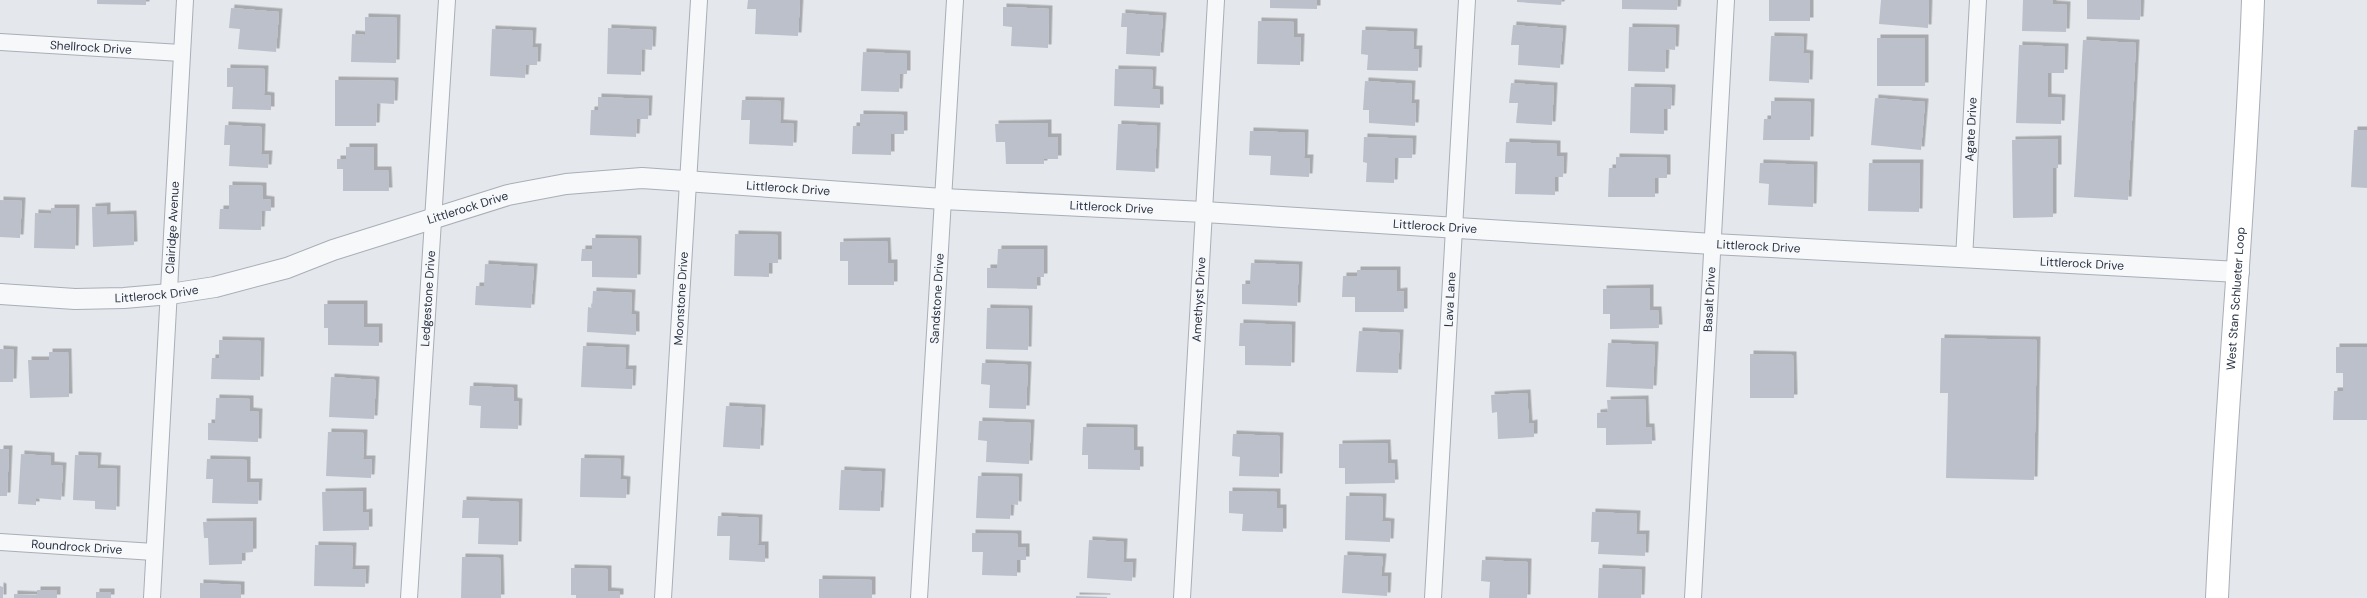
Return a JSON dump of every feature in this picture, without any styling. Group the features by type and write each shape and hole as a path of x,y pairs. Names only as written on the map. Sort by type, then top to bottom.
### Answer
{"main road":[{"name":"West Stan Schlueter Loop","path":"2217,598 2221,509 2250,103 2253,0"}],"street":[{"name":"Clairidge Avenue","path":"154,552 170,294 181,53 185,0"},
{"name":"Ledgestone Drive","path":"409,598 447,0"},
{"name":"Moonstone Drive","path":"663,598 699,0"},
{"name":"Sandstone Drive","path":"919,598 955,0"},
{"name":"Amethyst Drive","path":"1182,598 1216,0"},
{"name":"Lava Lane","path":"1433,598 1467,0"},
{"name":"Basalt Drive","path":"1693,598 1726,0"},
{"name":"Agate Drive","path":"1964,259 1978,0"},
{"name":"Shellrock Drive","path":"0,42 181,53"},
{"name":"Littlerock Drive","path":"0,294 75,299 170,294 215,287 286,268 333,250 508,195 566,184 642,178 943,199 1204,212 1964,259 2239,272"},
{"name":"Roundrock Drive","path":"0,542 154,552"},
{"path":"152,598 154,552"}],"building":[{"path":"97,0 146,0 146,5 97,4"},
{"path":"748,0 800,0 798,36 755,34 756,9 747,9"},
{"path":"1270,0 1317,0 1317,9 1270,8"},
{"path":"1517,0 1562,0 1561,5 1517,2"},
{"path":"1622,0 1678,0 1677,10 1622,9"},
{"path":"1769,0 1810,0 1810,21 1769,21"},
{"path":"1881,0 1929,0 1928,28 1879,24"},
{"path":"2023,0 2053,0 2053,4 2067,5 2066,32 2022,31"},
{"path":"2087,0 2141,0 2140,20 2087,19"},
{"path":"1003,7 1049,9 1048,48 1011,46 1012,27 1003,26"},
{"path":"231,8 279,12 276,52 238,49 240,29 229,28"},
{"path":"1122,13 1163,16 1160,56 1126,54 1127,27 1121,27"},
{"path":"365,17 397,18 396,63 351,62 352,34 365,35"},
{"path":"1258,21 1294,22 1294,37 1301,37 1300,65 1257,64"},
{"path":"1513,25 1563,29 1560,68 1518,65 1519,45 1511,45"},
{"path":"1629,27 1676,28 1675,50 1666,49 1665,72 1628,71"},
{"path":"608,28 653,30 652,50 642,49 641,75 607,74"},
{"path":"492,29 533,31 532,47 538,47 537,65 526,65 525,78 490,76"},
{"path":"1362,30 1414,32 1413,49 1419,49 1418,71 1367,70 1368,55 1361,54"},
{"path":"1771,36 1804,37 1803,53 1810,54 1809,83 1769,81"},
{"path":"1877,38 1925,38 1925,86 1877,86"},
{"path":"2083,40 2136,43 2128,200 2074,197"},
{"path":"2019,45 2065,47 2064,73 2048,73 2048,97 2062,98 2061,124 2016,123"},
{"path":"863,52 907,54 907,74 900,74 899,92 861,91"},
{"path":"227,68 265,69 264,95 271,96 271,110 232,109 233,87 227,87"},
{"path":"1115,69 1153,70 1152,89 1160,90 1160,108 1114,106"},
{"path":"335,80 395,81 394,104 377,103 376,126 335,126"},
{"path":"1365,81 1412,84 1411,103 1416,103 1415,126 1369,123 1369,110 1363,110"},
{"path":"1511,83 1554,86 1552,125 1516,123 1518,103 1509,103"},
{"path":"1631,87 1672,88 1671,109 1664,109 1664,134 1630,133"},
{"path":"598,97 649,99 648,119 637,119 636,137 590,135 591,110 598,110"},
{"path":"1875,98 1925,102 1921,150 1871,145"},
{"path":"742,100 781,101 780,123 794,124 793,146 749,144 750,120 741,120"},
{"path":"1771,101 1811,102 1810,140 1763,140 1764,119 1771,119"},
{"path":"860,114 904,115 904,134 891,134 891,155 852,154 853,126 860,126"},
{"path":"1048,123 1048,137 1058,137 1058,159 1044,159 1044,164 1006,164 1005,142 996,142 995,124"},
{"path":"1118,124 1157,126 1155,172 1116,170"},
{"path":"225,125 262,127 261,154 269,154 268,168 229,166 230,145 224,145"},
{"path":"2354,130 2367,130 2367,188 2351,187"},
{"path":"1250,131 1305,133 1304,158 1310,158 1309,177 1270,175 1271,156 1249,155"},
{"path":"1364,137 1413,139 1412,158 1395,158 1394,183 1366,182 1367,163 1363,162"},
{"path":"2058,139 2058,168 2053,168 2053,217 2013,218 2012,140"},
{"path":"1506,142 1557,144 1557,156 1564,156 1563,177 1555,177 1555,195 1515,194 1516,163 1505,163"},
{"path":"346,147 374,147 374,170 388,170 389,191 343,191 343,169 337,169 337,159 346,159"},
{"path":"1616,157 1667,158 1667,178 1655,178 1655,197 1608,197 1609,168 1616,168"},
{"path":"1760,163 1814,165 1813,207 1768,205 1769,184 1759,183"},
{"path":"1869,163 1920,163 1919,212 1868,211"},
{"path":"229,185 263,186 263,199 271,200 271,211 262,211 261,230 219,229 220,209 229,209"},
{"path":"0,200 22,201 20,238 0,237"},
{"path":"107,206 107,215 133,214 134,245 93,247 92,207"},
{"path":"51,208 76,208 75,249 34,248 35,213 51,214"},
{"path":"735,234 778,235 778,263 769,263 769,277 734,276"},
{"path":"592,238 638,239 637,278 592,277 592,261 581,261 582,249 592,249"},
{"path":"887,241 888,263 894,263 894,285 848,285 848,261 840,261 840,242"},
{"path":"998,249 1044,249 1044,277 1037,277 1037,289 987,288 987,268 997,268"},
{"path":"1251,263 1299,265 1297,306 1242,304 1242,284 1250,284"},
{"path":"485,264 534,267 531,308 475,305 476,286 484,286"},
{"path":"1357,270 1397,270 1397,292 1404,291 1404,312 1355,312 1355,297 1342,297 1343,276 1357,276"},
{"path":"1650,288 1650,310 1658,310 1659,328 1610,329 1610,314 1603,314 1603,289"},
{"path":"593,291 632,293 631,314 636,315 636,335 587,332 588,307 592,308"},
{"path":"324,304 364,304 364,327 379,327 379,346 328,345 328,328 324,328"},
{"path":"987,308 1029,309 1028,350 986,349"},
{"path":"1240,323 1292,325 1291,366 1245,365 1245,346 1239,346"},
{"path":"1359,331 1400,333 1398,373 1356,372"},
{"path":"1941,338 2037,340 2034,480 1946,478 1948,393 1940,393"},
{"path":"219,340 261,341 260,380 211,379 212,358 219,358"},
{"path":"1608,343 1655,345 1653,389 1606,387"},
{"path":"583,346 626,348 625,369 633,369 632,389 581,387"},
{"path":"2336,347 2367,347 2367,420 2333,420 2334,391 2343,391 2343,373 2336,373"},
{"path":"0,349 14,350 13,382 0,382"},
{"path":"49,352 68,352 69,397 30,398 28,360 49,360"},
{"path":"1750,354 1793,355 1794,398 1750,398"},
{"path":"982,363 1028,365 1026,409 989,408 990,385 981,384"},
{"path":"331,377 376,380 374,419 329,417"},
{"path":"470,386 514,388 514,401 519,402 518,429 480,428 481,406 469,405"},
{"path":"1527,393 1529,424 1534,423 1534,437 1498,439 1497,412 1492,413 1491,395"},
{"path":"216,398 250,399 250,411 259,412 258,442 208,440 208,423 215,423"},
{"path":"1645,399 1646,427 1651,427 1652,444 1606,445 1606,428 1597,428 1597,413 1608,412 1607,400"},
{"path":"726,406 762,408 760,449 723,447"},
{"path":"979,421 1031,423 1029,464 986,462 987,441 978,440"},
{"path":"1083,427 1134,428 1134,450 1140,450 1140,470 1088,469 1088,455 1082,455"},
{"path":"328,432 364,433 363,459 372,459 371,478 326,476"},
{"path":"1233,434 1280,436 1279,477 1239,476 1240,457 1232,456"},
{"path":"1387,443 1388,463 1394,463 1395,483 1345,484 1345,468 1339,468 1339,444"},
{"path":"0,449 9,449 7,496 0,496"},
{"path":"21,454 51,456 51,465 63,466 61,500 36,498 36,505 18,504"},
{"path":"75,455 98,456 97,468 117,469 116,510 95,509 95,501 73,500"},
{"path":"581,458 621,459 620,479 627,480 626,498 580,497"},
{"path":"207,459 247,460 247,482 259,482 258,504 212,503 213,479 206,479"},
{"path":"841,470 882,472 880,511 839,510"},
{"path":"978,476 1019,477 1018,505 1011,504 1010,519 976,518"},
{"path":"363,491 363,513 369,512 369,530 323,531 322,492"},
{"path":"1229,491 1277,492 1277,508 1283,508 1283,532 1242,531 1243,514 1229,513"},
{"path":"1346,496 1383,497 1382,521 1391,522 1390,542 1345,540"},
{"path":"463,500 519,502 518,545 478,544 479,518 462,518"},
{"path":"1592,512 1637,514 1636,534 1646,534 1645,556 1598,554 1599,542 1591,542"},
{"path":"718,516 759,518 758,545 765,545 765,562 729,560 730,536 717,536"},
{"path":"253,521 253,552 242,553 242,564 209,565 208,538 204,538 203,522"},
{"path":"972,533 1018,534 1018,547 1026,547 1026,560 1017,560 1017,576 982,575 983,552 972,552"},
{"path":"1089,540 1124,542 1123,562 1133,562 1132,581 1087,578"},
{"path":"315,545 353,546 352,569 366,569 365,587 314,586"},
{"path":"1344,555 1383,557 1381,576 1388,576 1387,596 1342,593"},
{"path":"462,557 500,558 501,598 461,598"},
{"path":"1482,560 1528,562 1527,598 1489,598 1490,582 1481,581"},
{"path":"571,568 608,569 608,591 620,592 620,598 576,598 576,595 571,595"},
{"path":"1599,568 1642,570 1641,598 1598,598"},
{"path":"819,579 872,580 872,598 819,598"},
{"path":"200,583 241,585 241,598 200,598"},
{"path":"0,586 3,587 3,598 0,598"},
{"path":"37,590 57,590 57,598 14,598 14,594 37,595"},
{"path":"96,592 111,592 111,598 96,598"},
{"path":"1076,596 1107,597 1107,598 1076,598"}]}
